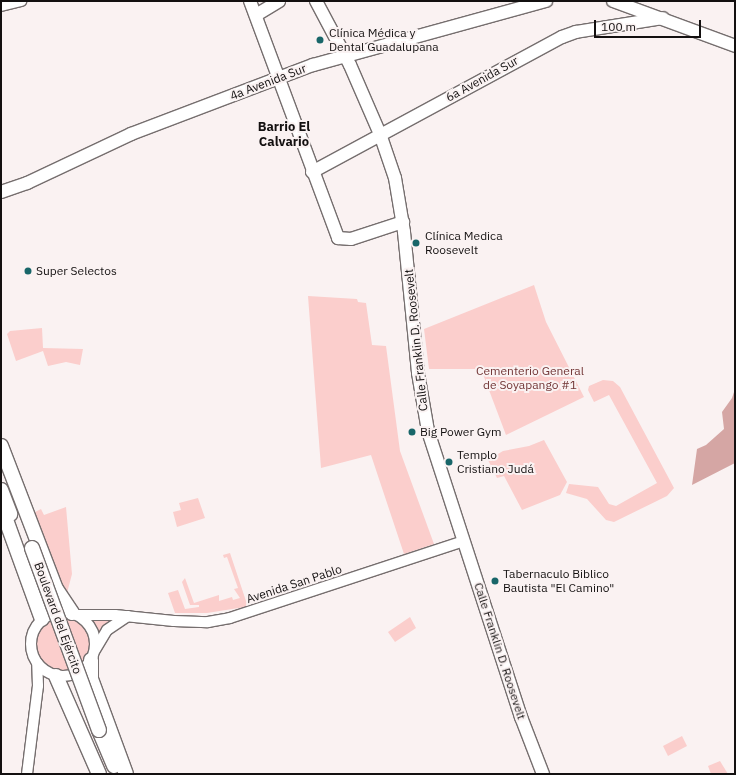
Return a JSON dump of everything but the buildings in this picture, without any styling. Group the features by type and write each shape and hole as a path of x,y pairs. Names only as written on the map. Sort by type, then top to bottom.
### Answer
{"highway":[{"path":"1,446 56,589 74,614"},
{"name":"Boulevard del Ejército","path":"1,462 28,550 95,731 108,774"},
{"name":"Boulevard del Ejército","path":"1,490 28,550"},
{"path":"1,506 42,619"},
{"path":"92,657 91,679 126,774"},
{"path":"53,675 99,774"},
{"name":"Boulevard del Ejército","path":"95,731 117,774"}],"main road":[{"path":"250,1 280,79 332,229 338,238 346,240 403,222"},
{"path":"256,15 279,1"},
{"name":"Calle Franklin D. Roosevelt","path":"316,1 346,56 380,134 395,178 403,222 422,400 436,461 464,541 521,717 543,774"},
{"name":"4a Avenida Sur","path":"1,192 27,183 131,134 280,79 313,65 546,1"},
{"path":"619,2 735,46"},
{"path":"619,2 633,13 628,24"},
{"name":"6a Avenida Sur","path":"312,172 562,37 576,32 663,18"}],"street":[{"path":"1,6 21,1"},
{"name":"Avenida San Pablo","path":"74,614 128,616 194,622 230,618 464,541"},
{"path":"27,774 38,686 37,663 32,653 31,642 33,633 42,619 53,614 74,614 86,622 92,632 92,657"},
{"path":"37,663 53,675 68,676 79,672 92,657 107,630 128,616"},
{"path":"38,686 53,675"}],"green space":[{"name":"Cementerio General de Soyapango #1","path":"534,285 546,322 584,397 506,435 481,369 429,369 424,329"},
{"path":"308,296 357,299 358,302 366,303 372,345 386,346 400,451 434,544 404,554 371,455 321,468"},
{"path":"42,328 43,348 83,349 80,365 66,362 48,366 43,351 16,361 7,334 10,331"},
{"path":"603,380 613,381 620,387 674,488 667,496 614,522 606,520 587,499 566,493 569,484 598,487 609,504 616,506 657,483 609,395 594,402 588,390 589,386"},
{"path":"544,440 567,482 560,495 522,510 504,476 497,478 488,460 503,451 529,446"},
{"path":"198,498 205,518 177,527 173,512 181,510 179,503"},
{"path":"66,507 72,574 67,593 58,580 33,513 41,509 44,515"},
{"path":"230,553 247,604 245,607 207,613 175,613 168,593 178,590 185,609 199,607 199,605 190,605 182,582 185,578 194,603 219,595 219,601 232,597 233,600 240,598 234,589 238,588 227,557 224,558 223,555"},
{"path":"77,615 128,616 95,643 86,622"},
{"path":"63,617 73,619 82,625 88,634 90,644 88,654 82,663 73,669 63,671 53,669 44,663 38,654 36,644 38,634 44,625 53,619"},
{"path":"410,617 416,628 395,642 388,632"},
{"path":"682,736 687,746 668,756 663,746"},
{"path":"720,761 728,774 711,774 708,766"}],"shaded area":[{"path":"735,389 735,463 692,485 697,449 706,445 724,429 722,412 732,398"}],"place":[{"name":"Clínica Médica y Dental Guadalupana","path":"320,40"},
{"name":"Clínica Medica Roosevelt","path":"416,243"},
{"name":"Super Selectos","path":"28,271"},
{"name":"Big Power Gym","path":"412,432"},
{"name":"Templo Cristiano Judá","path":"449,462"},
{"name":"Tabernaculo Biblico Bautista \"El Camino\"","path":"495,581"}],"district":[{"name":"Barrio El Calvario","path":"284,136"}]}
